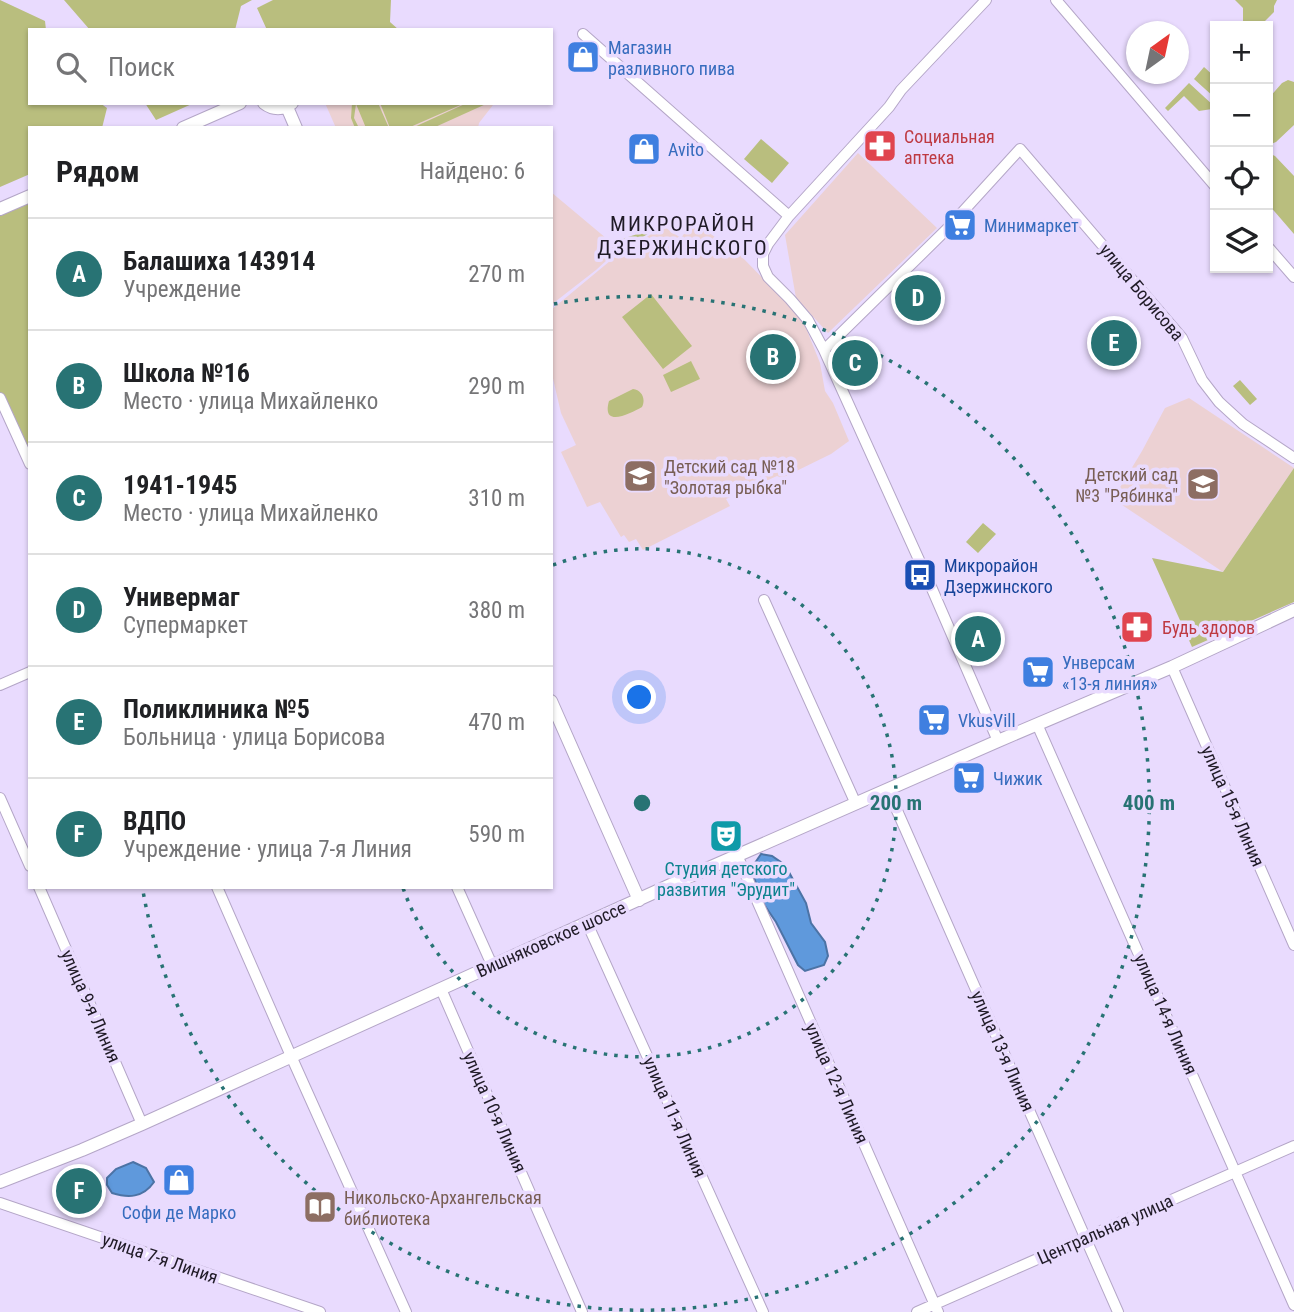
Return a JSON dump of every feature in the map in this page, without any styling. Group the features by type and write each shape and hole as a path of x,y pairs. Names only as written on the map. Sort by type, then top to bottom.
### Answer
{"street":[{"path":"986,0 901,90 889,107 789,216 768,244 763,254 763,266 768,277 808,320 824,350 998,741"},
{"path":"1056,0 1210,180"},
{"path":"583,34 789,216"},
{"path":"188,126 235,105"},
{"path":"268,105 273,108 289,105 295,126"},
{"name":"улица Борисова","path":"824,350 947,229 1020,149 1182,338 1202,380 1219,402 1245,425 1294,458"},
{"path":"0,209 28,196"},
{"path":"1273,253 1294,277"},
{"path":"0,398 28,460"},
{"path":"764,600 856,804"},
{"name":"Вишняковское шоссе","path":"0,1182 142,1125 737,855 1172,667 1294,610"},
{"name":"улица 15-я Линия","path":"1172,667 1294,944"},
{"path":"0,685 28,673"},
{"path":"553,706 639,900"},
{"name":"улица 14-я Линия","path":"1037,724 1294,1305"},
{"name":"улица 13-я Линия","path":"888,790 1118,1312"},
{"path":"0,798 28,861"},
{"name":"улица 12-я Линия","path":"737,855 936,1308"},
{"name":"улица 9-я Линия","path":"40,889 142,1125"},
{"path":"218,889 406,1312"},
{"path":"458,889 492,965"},
{"name":"улица 11-я Линия","path":"587,923 763,1312"},
{"name":"улица 10-я Линия","path":"441,989 582,1312"},
{"name":"Центральная улица","path":"917,1312 936,1308 1085,1237 1294,1146"},
{"name":"улица 7-я Линия","path":"0,1203 320,1312"}],"shaded area":[{"path":"326,105 493,105 478,126 335,126"},
{"path":"858,153 937,228 828,333 796,298 785,235"},
{"path":"553,194 619,249 553,303"},
{"path":"693,221 741,256 802,318 820,363 825,391 849,441 831,454 782,478 777,476 726,499 730,506 643,550 636,539 629,542 624,535 621,537 600,502 587,507 561,452 576,445 561,413 553,379 553,308 622,251 663,226 681,238"},
{"name":"Детский сад №3 \"Рябинка\"","path":"1189,398 1294,468 1223,572 1113,499 1165,408"}],"green space":[{"path":"0,0 45,21 46,28 28,28 28,105 103,105 107,108 102,126 28,126 28,175 0,187"},
{"path":"64,0 252,0 241,6 236,28 88,28"},
{"path":"273,0 391,0 390,22 397,28 266,28 257,8"},
{"path":"1235,0 1277,0 1274,12 1265,21 1243,21 1243,8"},
{"path":"1204,67 1210,72 1210,93 1194,79"},
{"path":"1288,80 1294,82 1294,125 1273,143 1273,93"},
{"path":"1189,83 1210,102 1210,109 1199,111 1184,96 1168,111 1165,108"},
{"path":"146,105 190,105 156,120"},
{"path":"352,105 356,105 354,118 358,126 354,126 351,118"},
{"path":"356,105 379,105 388,126 365,126"},
{"path":"381,105 460,105 413,126 389,126"},
{"path":"463,105 484,105 437,126 416,126"},
{"path":"761,139 789,163 772,183 744,159"},
{"path":"1273,155 1294,176 1294,234 1273,210"},
{"path":"28,200 28,454 0,393 0,212"},
{"path":"657,228 624,249 615,241"},
{"path":"651,294 692,346 663,369 622,317"},
{"path":"691,361 700,379 671,392 663,375"},
{"path":"1240,380 1257,399 1250,405 1233,386"},
{"path":"633,389 642,395 642,407 618,417 609,415 609,401"},
{"path":"1294,468 1294,602 1192,647 1152,558 1223,572"},
{"path":"983,523 996,534 978,553 966,542"}],"water":[{"path":"761,854 772,856 785,865 806,903 811,923 825,942 828,956 824,965 805,971 798,965 763,903 751,869"},
{"path":"133,1162 146,1168 154,1182 140,1194 124,1196 112,1193 107,1185 107,1178 116,1169"}],"place":[{"name":"Магазин разливного пива","path":"583,57"},
{"name":"Социальная аптека","path":"880,146"},
{"name":"Avito","path":"644,149"},
{"name":"Минимаркет","path":"960,225"},
{"name":"Универмаг","path":"918,298"},
{"name":"Поликлиника №5","path":"1114,343"},
{"name":"Школа №16","path":"773,357"},
{"name":"1941-1945","path":"855,363"},
{"name":"Детский сад №18 \"Золотая рыбка\"","path":"640,476"},
{"name":"Детский сад №3 \"Рябинка\"","path":"1203,484"},
{"name":"Микрорайон Дзержинского","path":"920,575"},
{"name":"Будь здоров","path":"1137,627"},
{"name":"Балашиха 143914","path":"978,639"},
{"name":"Унверсам «13-я линия»","path":"1038,672"},
{"name":"VkusVill","path":"934,720"},
{"name":"Чижик","path":"969,778"},
{"name":"Студия детского развития \"Эрудит\"","path":"726,836"},
{"name":"Софи де Марко","path":"179,1180"},
{"name":"ВДПО","path":"79,1191"},
{"name":"Никольско-Архангельская библиотека","path":"320,1207"}],"district":[{"name":"МИКРОРАЙОН ДЗЕРЖИНСКОГО","path":"683,236"}]}
